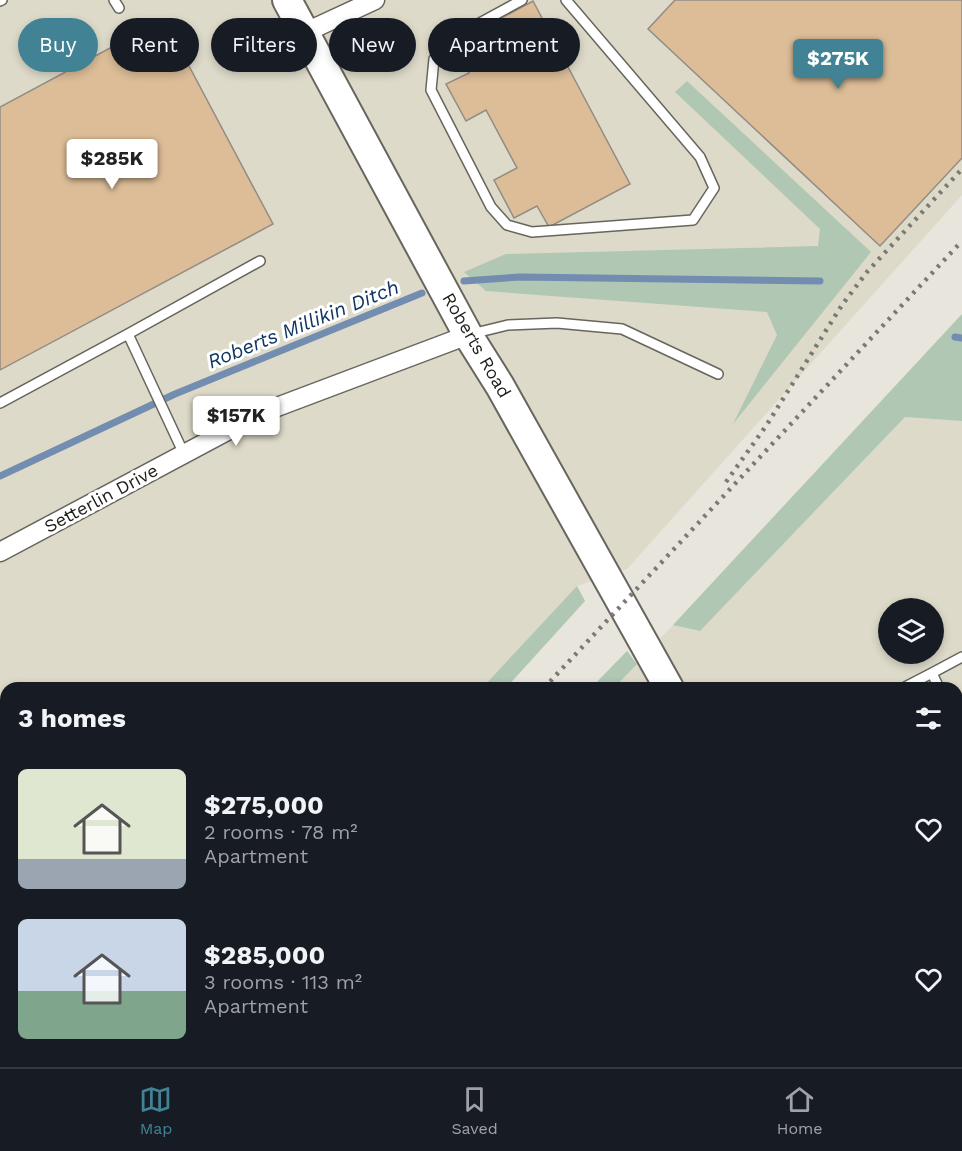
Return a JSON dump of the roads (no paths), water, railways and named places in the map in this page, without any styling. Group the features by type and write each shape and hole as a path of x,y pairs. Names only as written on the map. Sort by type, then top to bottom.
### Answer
{"main road":[{"name":"Roberts Road","path":"287,0 298,18"},
{"name":"Roberts Road","path":"317,53 468,335 500,386 666,682"}],"street":[{"path":"317,27 375,0"},
{"name":"Setterlin Drive","path":"0,552 261,413 468,335"}],"lane":[{"path":"522,0 454,37 434,59 431,90 491,207 507,225 532,232 693,220 714,188 700,157 566,0"},
{"path":"0,403 260,261"},
{"path":"468,335 508,325 528,324 557,323 622,329 718,374"},
{"path":"129,334 184,454"},
{"path":"915,682 962,657"},
{"path":"932,673 936,682"}],"waterway":[{"name":"Roberts Millikin Ditch","path":"464,281 520,277 820,281"},
{"name":"Roberts Millikin Ditch","path":"0,476 175,394 422,293"},
{"name":"Roberts Millikin Ditch","path":"955,337 962,338"}],"railway":[{"path":"726,482 766,426 842,305 867,272 962,169"},
{"path":"550,682 962,241"}]}
